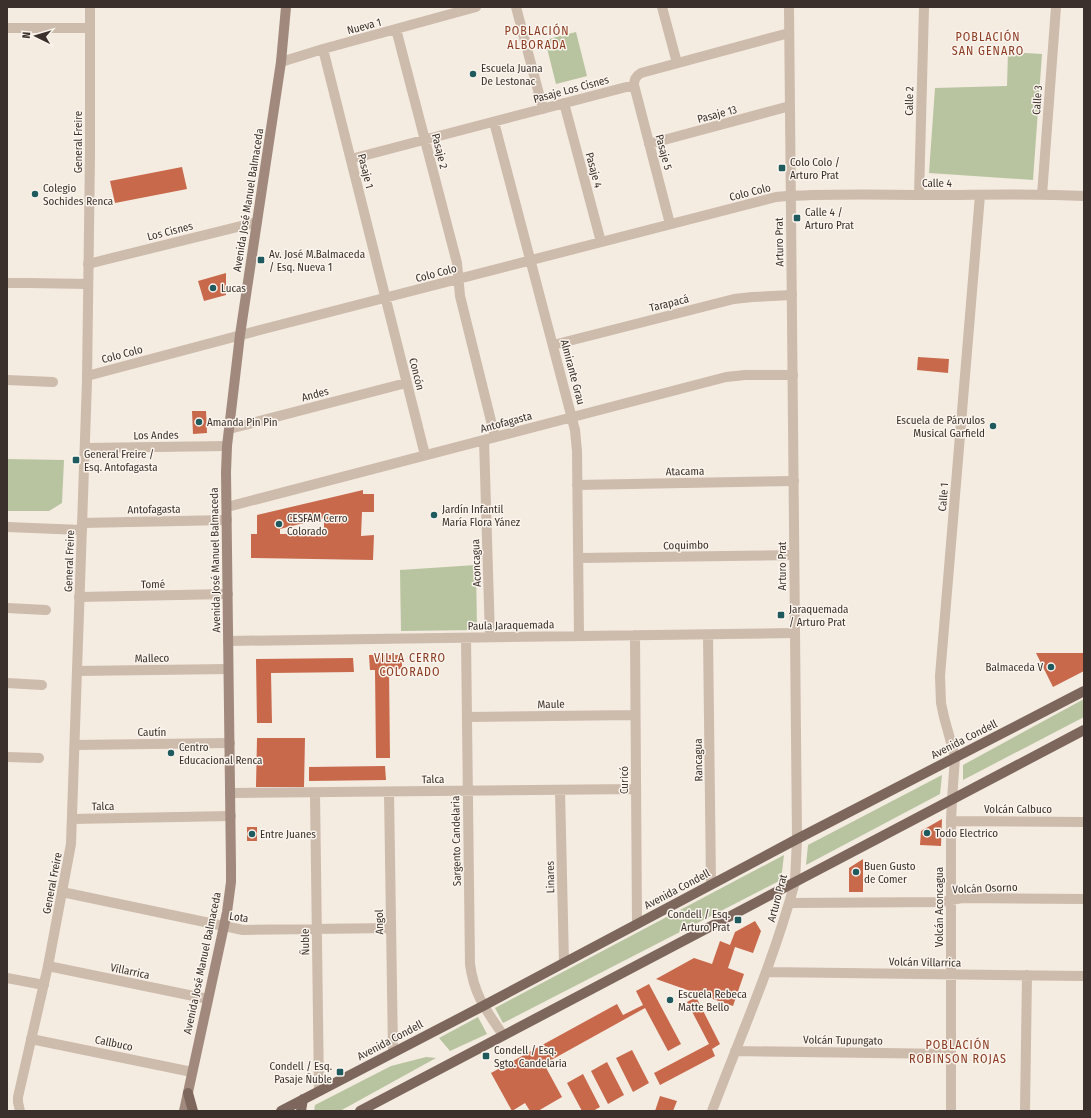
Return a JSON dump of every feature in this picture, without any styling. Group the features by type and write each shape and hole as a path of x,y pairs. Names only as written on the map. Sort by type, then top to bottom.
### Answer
{"main road":[{"name":"Avenida José Manuel Balmaceda","path":"184,1111 227,912 230,882 231,816 228,669 227,446 240,335 281,62 286,7"},
{"name":"Avenida Condell","path":"282,1111 797,839 1084,691"},
{"path":"360,1111 1084,730"},
{"path":"188,1093 193,1111"},
{"path":"301,1111 303,1099"}],"street":[{"name":"General Freire","path":"20,1111 18,1097 48,966 71,844 87,376 90,7"},
{"path":"516,7 543,109"},
{"path":"662,7 677,63"},
{"name":"Arturo Prat","path":"712,1111 766,972 790,903 795,882 797,839 789,7"},
{"name":"Calle 2","path":"919,195 924,7"},
{"name":"Calle 3","path":"1042,195 1056,7"},
{"name":"Nueva 1","path":"281,62 471,8"},
{"path":"7,28 90,28"},
{"name":"Pasaje 2","path":"396,29 456,263 458,279"},
{"path":"634,85 635,78 641,73 789,33"},
{"name":"Pasaje 1","path":"323,49 385,298"},
{"name":"Pasaje Los Cisnes","path":"351,159 634,85"},
{"name":"Pasaje 5","path":"634,85 670,224"},
{"name":"Pasaje 4","path":"564,103 601,242"},
{"name":"Pasaje 13","path":"649,144 790,106"},
{"name":"Almirante Grau","path":"494,122 572,417 576,440 579,636"},
{"name":"Calle 1","path":"952,800 956,757 941,703 940,676 980,195"},
{"name":"Calle 4","path":"791,196 1084,196"},
{"name":"Colo Colo","path":"87,376 670,224 770,199 791,196"},
{"name":"Los Cisnes","path":"88,264 257,222"},
{"path":"458,279 460,296 495,437"},
{"path":"7,284 88,284"},
{"name":"Tarapacá","path":"553,345 734,299 752,296 792,296"},
{"name":"Concón","path":"385,298 424,455"},
{"name":"Antofagasta","path":"227,507 726,377 745,375 793,376"},
{"path":"7,380 53,382"},
{"name":"Andes","path":"229,429 406,383"},
{"name":"Aconcagua","path":"484,440 490,637"},
{"name":"Los Andes","path":"84,448 227,446"},
{"name":"Atacama","path":"577,485 794,481"},
{"name":"Antofagasta","path":"7,527 82,527 227,520"},
{"name":"Coquimbo","path":"578,558 794,555"},
{"name":"Tomé","path":"79,597 228,594"},
{"path":"7,608 46,610"},
{"name":"Rancagua","path":"708,634 712,884"},
{"name":"Paula Jaraquemada","path":"228,641 795,634"},
{"name":"Curicó","path":"635,635 637,924"},
{"name":"Sargento Candelaria","path":"466,638 470,964 474,983 483,1006 502,1035"},
{"name":"Malleco","path":"77,671 228,669"},
{"path":"7,684 42,685"},
{"name":"Maule","path":"467,717 636,715"},
{"name":"Cautín","path":"75,745 230,744"},
{"path":"7,756 39,758"},
{"name":"Talca","path":"230,793 636,789"},
{"name":"Linares","path":"560,790 564,963"},
{"name":"Angol","path":"389,792 393,1052"},
{"name":"Ñuble","path":"315,793 319,1091"},
{"name":"Volcán Aconcagua","path":"951,1111 952,800"},
{"name":"Talca","path":"72,819 231,816"},
{"name":"Volcán Calbuco","path":"951,821 1084,822"},
{"name":"Lota","path":"62,892 224,926 236,930 391,928"},
{"name":"Volcán Osorno","path":"790,903 941,902 962,898 1084,899"},
{"name":"Villarrica","path":"48,966 208,999"},
{"name":"Volcán Villarrica","path":"766,972 1084,976"},
{"path":"1025,1111 1027,975"},
{"path":"7,978 44,985"},
{"name":"Callbuco","path":"31,1039 192,1072"},
{"name":"Volcán Tupungato","path":"735,1051 951,1054"}],"green space":[{"path":"576,32 587,76 556,84 545,40"},
{"path":"1008,52 1042,54 1033,180 929,173 935,88 1007,86"},
{"path":"7,459 64,460 62,503 49,511 7,511"},
{"path":"476,565 477,630 401,631 400,570"},
{"path":"1084,699 1084,717 963,780 963,765"},
{"path":"942,775 940,794 806,865 808,845"},
{"path":"784,855 781,880 503,1023 495,1008"},
{"path":"478,1017 487,1034 450,1051 439,1038"},
{"path":"426,1057 436,1058 340,1111 314,1111 315,1105 391,1066"}],"building":[{"path":"182,167 187,189 115,203 110,181"},
{"name":"Lucas","path":"226,273 226,295 204,301 198,281"},
{"path":"918,357 949,359 948,373 917,370"},
{"name":"Amanda Pin Pin","path":"192,411 206,411 207,433 193,434"},
{"name":"CESFAM Cerro Colorado","path":"363,490 363,494 374,494 374,512 362,512 361,536 374,535 373,560 251,558 251,534 257,534 257,515","holes":["324,518 324,534 280,534 280,529"]},
{"path":"1036,653 1084,653 1084,671 1053,687"},
{"path":"369,655 402,655 402,669 389,669 390,758 376,758 375,670 370,670"},
{"path":"353,658 354,672 271,673 272,723 257,723 256,659"},
{"name":"Centro Educacional Renca","path":"257,738 305,738 304,787 256,787"},
{"path":"385,766 386,780 309,781 309,767"},
{"path":"942,819 941,846 920,845 921,831"},
{"name":"Entre Juanes","path":"247,827 257,827 257,841 247,841"},
{"path":"863,859 863,892 849,892 849,868"},
{"path":"755,921 761,931 753,953 735,947 728,968 744,974 733,1006 656,979 694,958 712,964 720,941 730,945 735,932"},
{"path":"649,984 681,1044 668,1051 645,1008 544,1064 562,1097 538,1111 530,1111 525,1103 512,1111 491,1073 617,1004 623,1015 643,1005 636,991"},
{"path":"696,997 720,1044 712,1049 715,1056 660,1085 654,1073 709,1044 687,1002"},
{"path":"632,1050 649,1083 633,1092 616,1058"},
{"path":"607,1062 624,1095 608,1104 591,1071"},
{"path":"583,1074 600,1107 593,1111 582,1111 567,1083"},
{"path":"660,1096 677,1101 673,1111 655,1111"}],"place":[{"name":"Escuela Juana De Lestonac","path":"473,74"},
{"name":"Colo Colo / Arturo Prat","path":"782,168"},
{"name":"Colegio Sochides Renca","path":"35,194"},
{"name":"Calle 4 / Arturo Prat","path":"797,218"},
{"name":"Av. José M.Balmaceda / Esq. Nueva 1","path":"261,260"},
{"name":"Lucas","path":"213,288"},
{"name":"Amanda Pin Pin","path":"199,422"},
{"name":"Escuela de Párvulos Musical Garfield","path":"993,426"},
{"name":"General Freire / Esq. Antofagasta","path":"76,460"},
{"name":"Jardín Infantil María Flora Yánez","path":"434,515"},
{"name":"CESFAM Cerro Colorado","path":"279,524"},
{"name":"Jaraquemada / Arturo Prat","path":"781,615"},
{"name":"Balmaceda V","path":"1051,667"},
{"name":"Centro Educacional Renca","path":"171,753"},
{"name":"Todo Electrico","path":"927,833"},
{"name":"Entre Juanes","path":"252,834"},
{"name":"Buen Gusto de Comer","path":"856,872"},
{"name":"Condell / Esq. Arturo Prat","path":"738,920"},
{"name":"Escuela Rebeca Matte Bello","path":"670,1000"},
{"name":"Condell / Esq. Sgto. Candelaria","path":"486,1056"},
{"name":"Condell / Esq. Pasaje Ñuble","path":"340,1072"}],"district":[{"name":"POBLACIÓN ALBORADA","path":"537,38"},
{"name":"POBLACIÓN SAN GENARO","path":"988,44"},
{"name":"VILLA CERRO COLORADO","path":"410,665"},
{"name":"POBLACIÓN ROBINSON ROJAS","path":"958,1052"}]}
